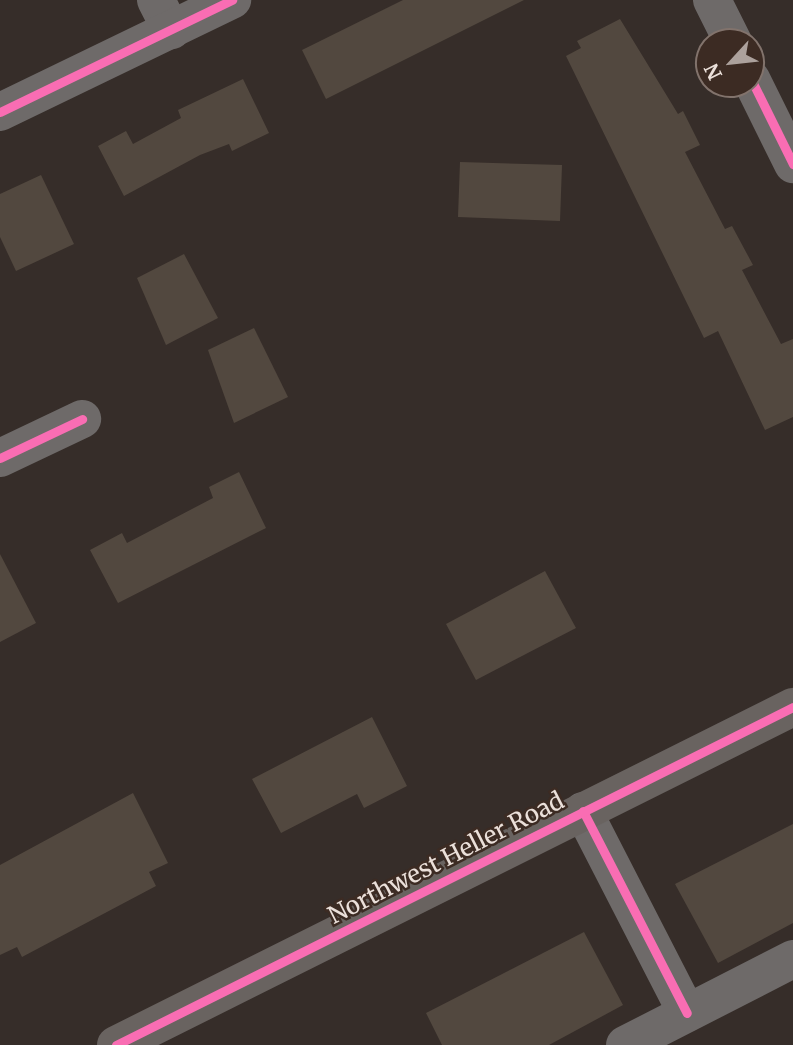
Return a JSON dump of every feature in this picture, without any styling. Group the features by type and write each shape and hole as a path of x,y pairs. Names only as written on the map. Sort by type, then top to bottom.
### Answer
{"street":[{"path":"0,112 164,15 232,0"},
{"path":"712,0 726,28"},
{"path":"760,98 793,164"},
{"path":"0,457 82,419"},
{"name":"Northwest Heller Road","path":"140,1040 583,811 793,707"},
{"path":"583,811 687,1013"},
{"path":"625,1045 793,959"}],"building":[{"path":"403,0 524,0 326,99 302,50"},
{"path":"620,19 678,114 683,111 700,145 685,152 725,229 732,226 753,265 742,270 781,344 793,339 793,417 765,430 718,331 704,338 566,56 581,48 577,41"},
{"path":"243,79 269,133 232,151 229,144 200,155 124,196 98,146 126,131 133,144 181,118 178,110"},
{"path":"460,162 562,165 560,221 458,217"},
{"path":"41,175 74,244 16,271 0,237 0,194"},
{"path":"184,254 218,318 166,345 137,278"},
{"path":"254,328 288,397 234,423 208,350"},
{"path":"239,472 266,528 118,603 90,550 122,533 127,543 213,498 209,487"},
{"path":"0,554 36,623 0,642"},
{"path":"545,571 576,628 476,680 446,624"},
{"path":"372,717 407,786 364,808 357,794 281,833 252,779"},
{"path":"133,793 168,863 149,872 156,886 22,957 17,947 0,955 0,865"},
{"path":"793,824 793,923 718,963 675,884"},
{"path":"584,932 623,1005 549,1045 442,1045 426,1013"}],"cycle path":[{"path":"0,112 232,0"},
{"path":"760,98 793,164"},
{"path":"0,458 82,419"},
{"path":"116,1045 793,707"},
{"path":"583,811 687,1013"}]}
